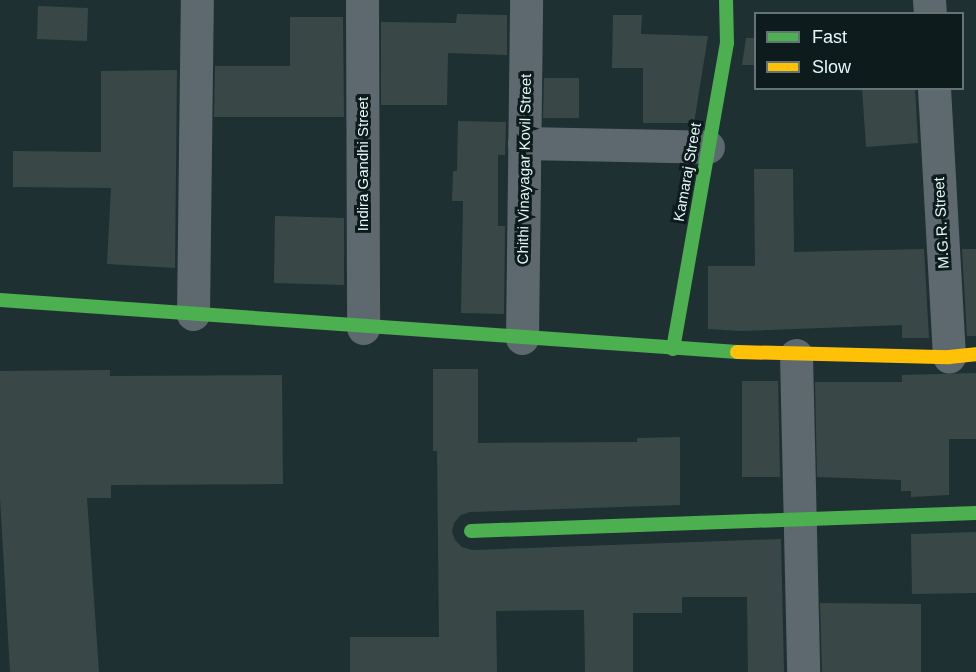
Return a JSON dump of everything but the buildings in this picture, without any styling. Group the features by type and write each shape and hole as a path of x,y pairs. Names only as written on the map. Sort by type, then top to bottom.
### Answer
{"street":[{"path":"193,314 196,0"},
{"name":"Indira Gandhi Street","path":"362,0 363,328"},
{"name":"Chithi Vinayagar Kovil Street","path":"522,338 526,0"},
{"name":"Kamaraj Street","path":"673,349 726,43 726,0"},
{"name":"M.G.R. Street","path":"934,90 963,356"},
{"path":"524,143 708,147"},
{"path":"0,300 673,349 796,355 963,356"},
{"path":"796,355 803,672"},
{"path":"471,531 976,513"}],"traffic: fast":[{"path":"673,349 727,43 726,0"},
{"path":"0,300 737,352"},
{"path":"471,531 976,513"}],"traffic: slow":[{"path":"737,352 949,357 976,354"}]}
